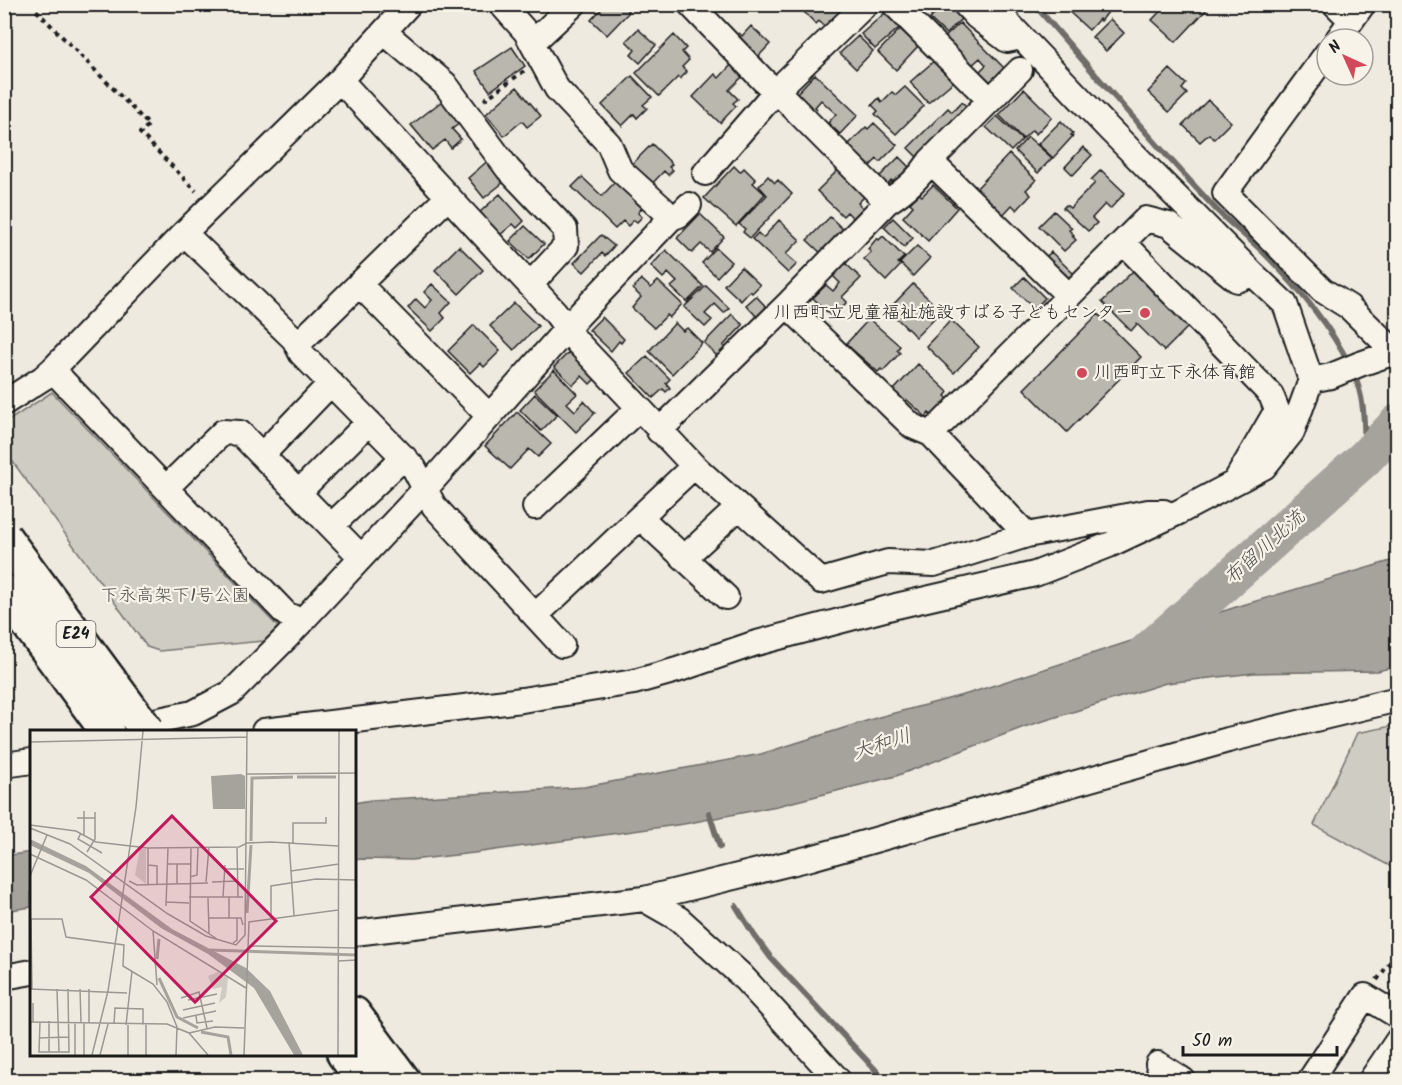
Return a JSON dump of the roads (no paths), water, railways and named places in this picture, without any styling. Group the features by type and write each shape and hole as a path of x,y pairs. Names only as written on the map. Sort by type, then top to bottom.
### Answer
{"highway":[{"name":"E24","path":"4,537 146,730"},
{"name":"E24","path":"4,591 106,730"},
{"path":"356,1017 403,1080"},
{"path":"345,1055 364,1080"}],"street":[{"path":"4,403 43,378 54,368 184,233 340,80 409,4"},
{"path":"112,730 193,713 231,693 302,622 426,488 567,328 680,212 664,210 620,170 609,144 557,89 526,32 501,4"},
{"path":"536,51 574,4"},
{"path":"705,173 776,91 866,4"},
{"path":"894,4 990,100"},
{"path":"964,4 1006,40 1021,37"},
{"path":"990,4 1109,129 1253,274 1288,303 1321,378"},
{"path":"696,6 763,80 887,202"},
{"path":"384,32 445,84 508,169 565,229 566,246 530,285"},
{"path":"1315,69 1225,193 1319,291 1350,307 1397,353"},
{"path":"659,431 787,305 887,202 926,167 1020,70"},
{"path":"340,80 555,312 577,342 659,431 694,466 821,581 888,562 934,564 1027,535 1148,512 1179,512"},
{"path":"930,161 1069,296"},
{"path":"297,345 448,196"},
{"path":"931,434 1146,219 1169,225 1237,280 1253,274"},
{"path":"184,233 294,339 301,353 404,457 414,468 434,506 562,645"},
{"path":"1123,242 1271,395 1277,410 1235,482"},
{"path":"359,284 489,416"},
{"path":"1288,303 1319,291"},
{"path":"787,305 912,426 931,434 1027,535"},
{"path":"272,730 522,700 634,682 753,645 896,606 1035,574 1109,545 1179,512 1264,466 1292,432 1321,378 1360,363 1397,353"},
{"path":"54,368 62,380 286,614 302,622"},
{"path":"262,454 331,383"},
{"path":"535,507 639,408"},
{"path":"299,492 369,422"},
{"path":"166,488 223,432 240,433 361,557"},
{"path":"332,526 404,457"},
{"path":"535,616 694,466"},
{"path":"684,558 739,507"},
{"path":"640,517 726,597"},
{"path":"356,933 644,900 811,858 1228,740 1398,699"},
{"path":"4,765 30,761"},
{"path":"644,900 679,919 741,975 838,1080"},
{"path":"4,977 30,972"},
{"path":"1310,1080 1365,996 1398,1016"},
{"path":"1371,1080 1398,1041"},
{"path":"1158,1064 1183,1080"}],"water":[{"name":"大和川","path":"1397,559 1397,666 1378,671 1254,673 1166,683 1024,727 896,776 777,806 684,824 474,853 411,860 356,860 356,803 584,787 761,754 879,717 967,694 1236,607"},
{"path":"30,852 30,907 5,911 5,856"}],"waterway":[{"path":"1034,4 1190,181 1225,218 1263,252 1299,291 1331,333 1349,364"},
{"path":"1353,373 1362,404 1365,458"},
{"name":"布留川北流","path":"1138,660 1365,458 1398,423"},
{"path":"709,813 720,847"},
{"path":"736,906 771,958 885,1080"}],"place":[{"name":"川西町立児童福祉施設すばる子どもセンター","path":"1145,313"},
{"name":"川西町立下永体育館","path":"1082,373"}],"park label":[{"name":"下永高架下1号公園","path":"175,596"}]}
